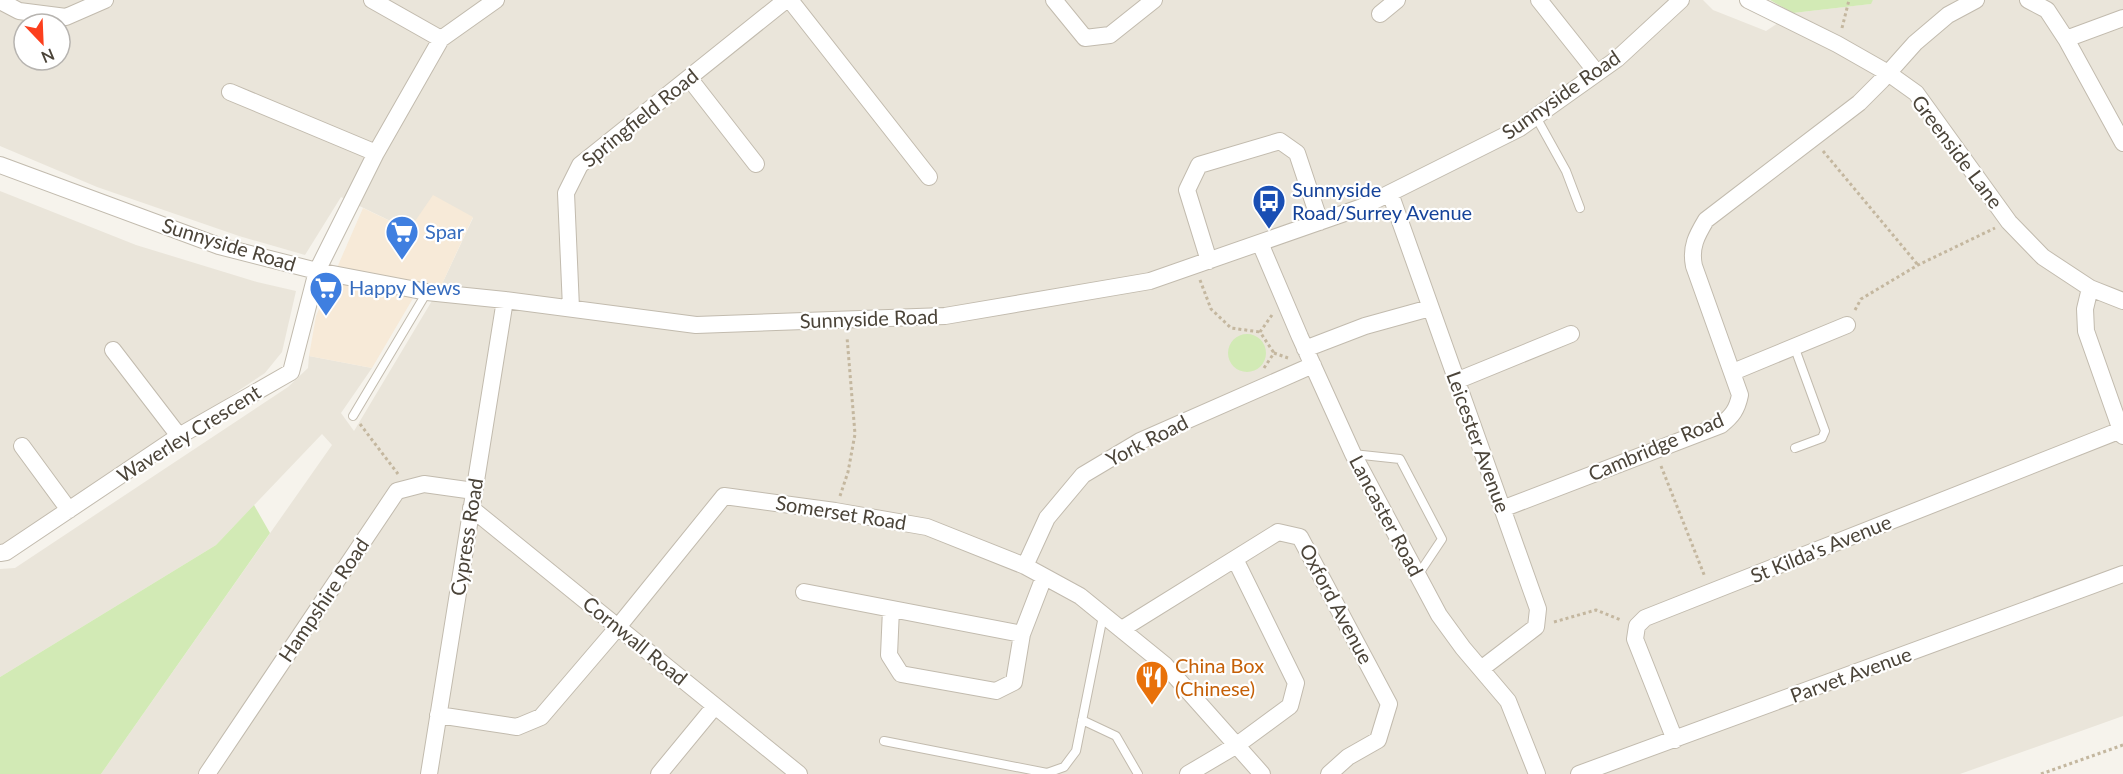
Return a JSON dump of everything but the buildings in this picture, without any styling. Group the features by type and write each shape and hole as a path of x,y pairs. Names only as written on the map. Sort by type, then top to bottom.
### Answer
{"street":[{"path":"0,1 19,10 66,17 105,0"},
{"path":"372,0 441,39 496,0"},
{"path":"788,0 929,177"},
{"name":"Springfield Road","path":"571,308 566,193 580,165 788,0"},
{"path":"1054,0 1085,38 1110,36 1154,0"},
{"path":"1380,14 1397,0"},
{"path":"1539,0 1597,73"},
{"name":"Sunnyside Road","path":"0,165 219,246 317,271 427,292 696,325 945,316 1150,281 1362,207 1520,128 1617,59 1681,0"},
{"name":"Greenside Lane","path":"1748,0 1837,44 1888,73 1916,93 2009,222 2043,257 2090,288 2123,302"},
{"name":"Cambridge Road","path":"1502,509 1721,425 1729,418 1736,410 1740,395 1694,266 1693,248 1696,236 1706,220 1859,103 1915,44 1948,15 1976,0"},
{"path":"2028,0 2047,10 2066,39 2123,143"},
{"path":"2066,39 2123,18"},
{"name":"Waverley Crescent","path":"0,553 6,552 179,436 291,372 317,271 376,153 441,39"},
{"path":"689,78 756,164"},
{"path":"230,92 376,153"},
{"path":"1202,263 1187,190 1199,165 1280,141 1297,153 1320,222"},
{"name":"Leicester Avenue","path":"1390,193 1538,609 1536,627"},
{"name":"Lancaster Road","path":"1260,243 1353,454 1439,615 1508,701 1537,774"},
{"path":"2090,288 2085,309 2086,332 2122,433"},
{"name":"Cypress Road","path":"429,774 505,300"},
{"path":"1305,349 1365,326 1430,308"},
{"path":"1732,372 1847,325"},
{"path":"1456,381 1571,334"},
{"path":"113,350 179,436"},
{"name":"York Road","path":"1025,566 1047,518 1083,475 1140,441 1313,365"},
{"name":"St Kilda's Avenue","path":"1637,626 1645,618 2122,433"},
{"path":"22,446 69,510"},
{"path":"409,488 424,484 474,491"},
{"name":"Hampshire Road","path":"207,774 397,491 409,488"},
{"name":"Somerset Road","path":"438,714 517,727 541,717 618,627 724,496 927,527 1025,566 1080,596 1165,665 1262,774"},
{"name":"Cornwall Road","path":"471,508 799,774"},
{"name":"Oxford Avenue","path":"1122,629 1278,532 1300,537 1389,704 1378,740 1348,757 1329,774"},
{"path":"1188,774 1237,746 1290,706 1296,683 1235,559"},
{"name":"Parvet Avenue","path":"1579,774 2123,574"},
{"path":"891,609 889,655 901,674 996,691 1014,682 1022,634 1044,577"},
{"path":"804,592 1022,634"},
{"path":"1637,626 1635,639 1676,740"},
{"path":"1481,669 1536,627"},
{"path":"660,774 715,706"}],"lane":[{"path":"1536,117 1566,171 1580,208"},
{"path":"353,416 427,292"},
{"path":"1794,346 1825,431 1822,438 1795,448"},
{"path":"1353,454 1400,459 1442,539 1418,575"},
{"path":"884,741 1047,773 1064,767 1076,752 1104,615"},
{"path":"1082,720 1116,736 1138,774"}],"path":[{"path":"1837,44 1849,0"},
{"path":"1813,138 1918,265"},
{"path":"1847,325 1861,299 1918,265 2009,222"},
{"path":"1202,263 1211,309 1231,328 1260,332 1274,353"},
{"path":"1260,332 1283,298"},
{"path":"834,511 848,472 855,434 845,320"},
{"path":"353,416 409,488"},
{"path":"1654,450 1711,592"},
{"path":"1536,627 1596,610 1637,626"},
{"path":"2042,774 2123,745"}],"shaded area":[{"path":"0,0 1703,0 1713,10 1766,31 1793,13 1870,4 1873,0 2123,0 2123,716 1960,774 101,774 332,445 322,434 216,545 0,677 0,569 15,568 288,387 308,368 309,356 372,368 341,413 354,431 442,284 473,218 409,230 341,197 305,255 239,236 97,187 0,146"},
{"path":"0,191 136,245 257,282 296,291 282,352 265,373 3,548 0,548"},
{"path":"433,195 473,217 442,284 422,283 372,368 309,356 316,316 363,208 409,230"}],"green space":[{"path":"1770,0 1873,0 1871,4 1793,13"},
{"path":"1247,334 1261,339 1266,353 1261,367 1247,372 1233,367 1228,353 1233,339"},
{"path":"254,505 270,533 101,774 0,774 0,677 216,545"}],"place":[{"name":"Sunnyside Road/Surrey Avenue","path":"1269,230"},
{"name":"Spar","path":"402,261"},
{"name":"Happy News","path":"326,317"},
{"name":"China Box (Chinese)","path":"1152,706"}]}
